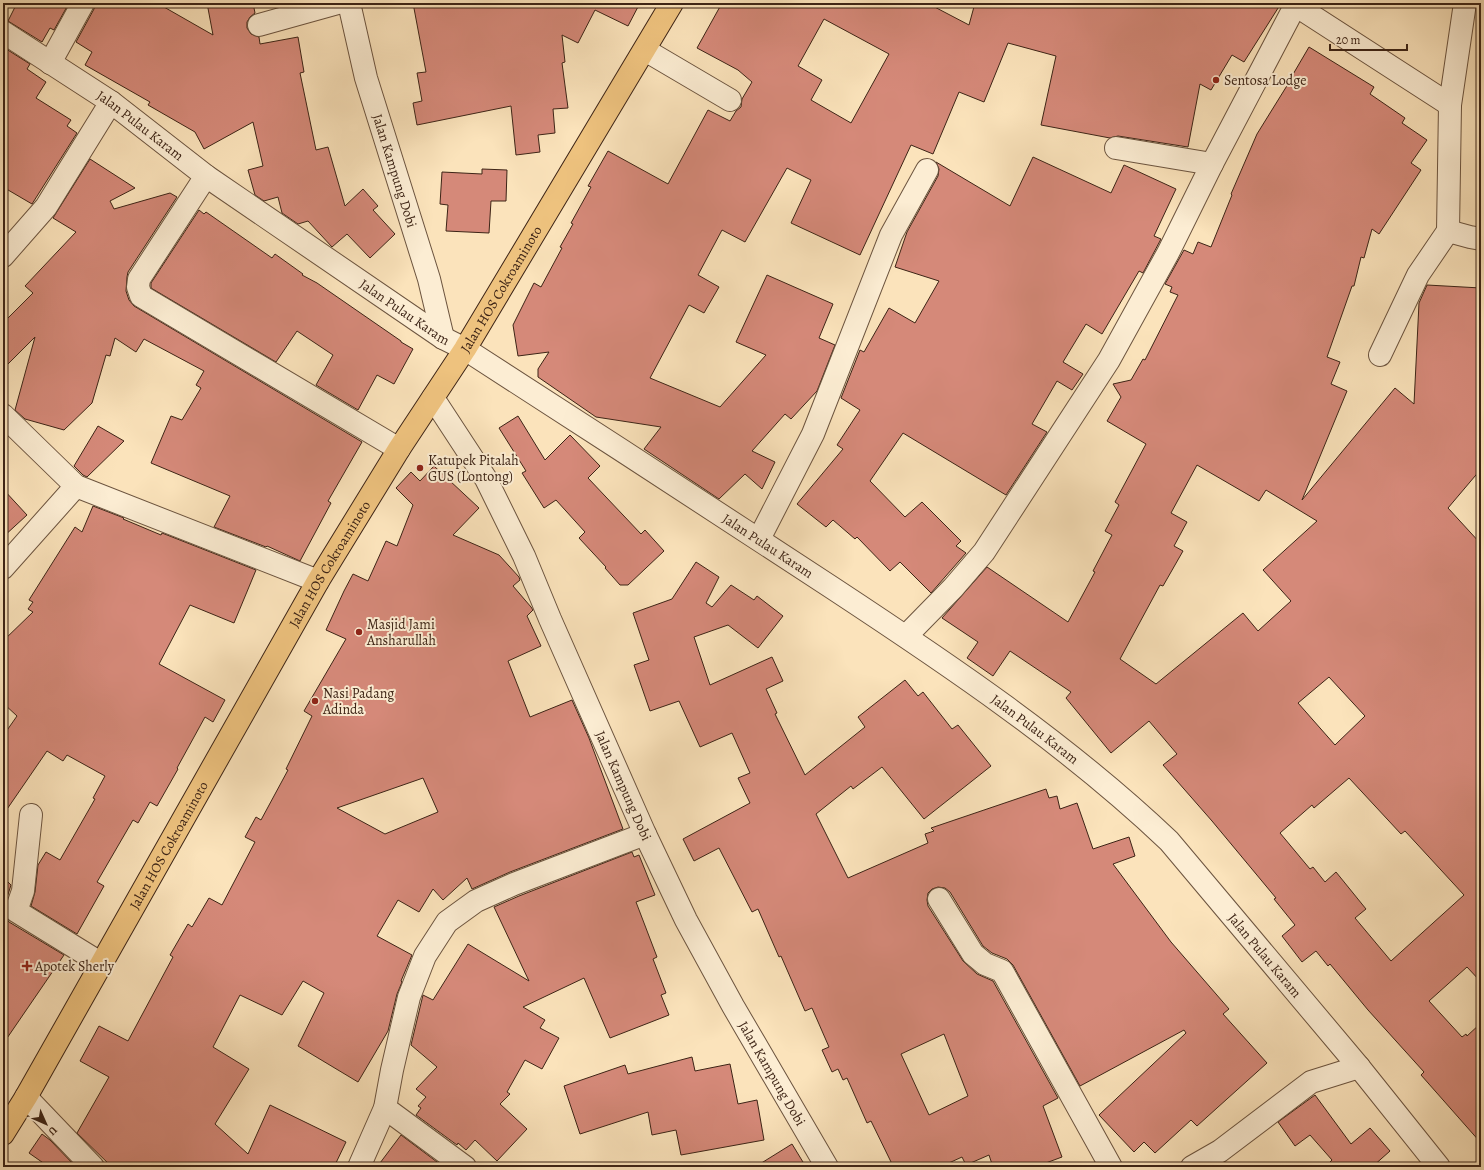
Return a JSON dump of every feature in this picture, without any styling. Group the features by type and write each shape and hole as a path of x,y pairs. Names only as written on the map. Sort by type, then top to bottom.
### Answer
{"main road":[{"name":"Jalan HOS Cokroaminoto","path":"3,1134 26,1097 102,964 318,581 399,449 465,349 672,3"}],"street":[{"path":"50,63 84,3"},
{"path":"259,25 338,3"},
{"name":"Jalan Kampung Dobi","path":"348,3 366,78 429,279 443,338"},
{"path":"1380,356 1418,276 1448,231 1450,105 1465,3"},
{"path":"906,636 953,588 984,552 1109,360 1168,253 1294,4 1450,105"},
{"name":"Jalan Pulau Karam","path":"3,32 111,102 206,176 443,338 465,349 906,636 1029,724 1094,774 1134,808 1169,841 1359,1067 1439,1167"},
{"path":"645,50 730,100"},
{"path":"3,256 46,207 111,102"},
{"path":"1116,148 1212,164"},
{"path":"759,539 813,434 890,235 927,170"},
{"path":"206,176 140,279 138,287 141,296 399,449"},
{"path":"1448,231 1470,238 1481,239"},
{"name":"Jalan Kampung Dobi","path":"433,398 486,479 524,556 550,619 645,834 686,920 733,1006 827,1167"},
{"path":"3,415 76,486 318,581"},
{"path":"3,568 76,486"},
{"path":"31,815 23,891 10,916 102,964"},
{"path":"358,1167 385,1108 409,997 425,956 447,922 476,901 514,884 645,834"},
{"path":"939,899 974,954 985,964 1002,971 1112,1167"},
{"path":"1192,1167 1220,1151 1311,1082 1359,1067"},
{"path":"26,1097 93,1167"},
{"path":"385,1108 465,1167"}],"building":[{"path":"17,3 69,3 54,30 50,28 42,42 8,21"},
{"path":"95,3 157,3 213,35 207,3 253,3 255,13 247,22 247,28 251,34 259,37 260,44 298,37 304,72 300,73 316,150 328,147 345,206 363,189 378,206 373,210 395,234 370,258 347,234 332,247 308,221 298,224 282,213 278,197 264,201 255,195 248,170 263,166 253,122 204,149 195,132 148,105 150,102 85,65 92,52 76,42 94,9"},
{"path":"413,3 640,3 628,26 595,10 578,43 562,35 565,62 562,63 568,108 553,109 555,133 538,135 540,152 516,155 511,106 417,125 413,103 422,101 417,73 426,72"},
{"path":"722,3 927,3 969,25 975,3 1280,3 1244,62 1232,55 1211,90 1200,84 1188,147 1118,136 1110,138 1041,125 1056,56 1008,43 984,102 959,92 933,154 911,145 860,255 791,223 811,180 787,168 745,242 722,230 698,275 719,287 704,313 689,305 650,378 720,407 766,355 736,342 767,275 833,304 819,338 835,345 817,391 791,419 785,414 752,451 775,462 762,489 745,474 719,499 644,449 661,427 596,417 538,377 538,369 549,352 518,356 513,325 534,283 541,287 562,248 560,247 573,224 571,223 591,187 588,186 608,151 668,184 708,110 730,121 736,111 741,107 742,99 752,82 738,70 697,48","holes":["824,19 889,54 851,123 811,100 822,80 798,66"]},
{"path":"3,47 30,64 27,69 46,82 36,98 71,120 67,126 77,133 32,204 3,187"},
{"path":"1309,47 1374,87 1370,94 1405,118 1402,123 1427,140 1411,163 1421,170 1379,234 1372,229 1364,258 1361,257 1354,286 1352,286 1327,357 1340,362 1331,384 1347,391 1302,500 1395,388 1414,404 1419,303 1427,285 1481,288 1481,469 1448,508 1481,544 1481,982 1467,967 1429,1001 1462,1037 1466,1034 1467,1036 1481,1023 1481,1143 1421,1075 1424,1072 1368,1010 1330,964 1328,966 1316,951 1302,962 1282,936 1295,925 1274,899 1276,898 1163,765 1177,754 1149,721 1111,753 1066,698 1071,692 1010,651 993,676 967,658 978,642 942,618 987,567 1068,622 1095,572 1093,571 1112,535 1105,531 1119,505 1115,502 1146,444 1107,421 1121,397 1113,384 1131,380 1143,359 1145,360 1178,295 1170,292 1172,287 1165,284 1184,250 1193,254 1198,242 1211,247 1232,195 1231,194 1257,134","holes":["1197,465 1259,501 1266,490 1317,521 1263,570 1291,601 1258,631 1243,613 1156,684 1120,659 1160,585 1163,586 1183,551 1174,546 1187,522 1171,513","1329,677 1365,716 1335,745 1298,703","1349,778 1401,834 1405,831 1464,895 1391,961 1355,918 1366,909 1336,872 1325,882 1313,867 1310,869 1280,833 1312,805 1314,808"]},
{"path":"1033,157 1111,193 1124,165 1176,189 1154,236 1161,239 1143,273 1139,271 1102,334 1086,324 1063,362 1083,374 1072,390 1057,381 1032,424 1047,432 1006,495 903,433 870,481 905,517 922,502 961,541 956,546 966,553 931,593 900,562 890,571 857,537 855,539 833,520 826,527 797,504 843,449 837,445 860,410 841,398 860,350 864,352 889,308 915,323 939,281 895,267 907,232 938,176 939,169 936,162 1010,206"},
{"path":"90,159 135,188 110,201 114,209 170,193 177,197 128,272 126,291 129,300 134,306 362,442 328,501 331,503 300,561 267,546 266,547 214,527 230,496 151,463 171,416 182,420 201,388 196,385 204,371 144,339 136,352 115,338 110,356 106,355 92,403 64,430 25,419 15,410 35,337 3,369 3,323 33,293 25,286 76,232 53,218"},
{"path":"482,169 507,170 506,201 491,201 489,233 446,231 448,205 440,204 442,172 482,174"},
{"path":"199,210 204,214 206,212 272,258 275,254 303,274 302,275 317,283 413,349 394,384 377,375 358,410 316,385 333,355 297,331 276,362 151,288 151,283"},
{"path":"518,416 545,460 570,435 600,466 588,478 641,534 645,530 664,551 628,585 620,585 605,568 606,567 579,538 585,532 556,500 544,508 522,473 526,471 499,428"},
{"path":"98,426 124,441 87,477 74,466"},
{"path":"434,466 479,508 453,535 499,555 519,577 520,580 513,586 533,610 527,616 541,646 508,661 530,717 572,700 589,738 623,829 510,872 472,889 467,878 443,900 433,889 419,912 398,900 377,936 412,955 401,981 402,982 397,994 388,1031 358,1082 298,1046 324,993 303,981 282,1015 240,995 213,1047 249,1069 215,1124 248,1154 270,1105 346,1142 334,1167 112,1167 77,1133 109,1077 80,1061 99,1026 128,1041 173,957 170,955 188,924 192,927 209,898 222,905 255,842 245,837 256,817 261,820 288,770 286,769 312,716 304,711 346,639 326,630 344,591 353,574 368,581 386,541 397,546 413,505 396,488 411,472 420,481","holes":["423,778 438,812 385,834 337,808"]},
{"path":"3,489 27,515 3,537"},
{"path":"93,506 161,535 162,533 256,570 234,623 190,605 159,664 225,700 213,722 205,717 157,806 150,802 138,823 133,820 97,882 104,886 77,934 31,906 35,892 38,865 46,852 60,860 95,799 93,798 105,776 67,755 63,761 47,751 3,815 3,736 17,716 3,703 3,641 33,612 28,609 33,602 29,600 75,527 82,532"},
{"path":"696,562 719,577 706,603 712,607 731,585 754,600 757,596 783,616 758,648 728,625 694,637 710,685 772,657 783,681 766,689 777,713 775,714 805,775 865,727 858,717 905,680 918,696 923,692 952,729 958,725 991,766 924,819 882,767 853,789 851,786 816,814 848,878 928,843 925,834 934,831 931,828 1046,789 1049,798 1057,796 1060,809 1077,803 1093,849 1129,837 1135,856 1113,864 1171,942 1229,1009 1223,1014 1267,1063 1197,1126 1191,1120 1155,1153 1144,1142 1134,1152 1099,1115 1186,1033 1184,1030 1080,1086 1013,965 1007,959 992,953 983,946 950,892 945,888 938,887 932,889 928,893 928,906 963,961 977,974 993,981 1058,1098 1043,1106 1062,1157 1035,1167 993,1167 989,1155 966,1165 962,1157 940,1167 893,1166 871,1121 867,1123 847,1078 843,1080 838,1069 832,1072 822,1050 829,1047 812,1008 805,1011 781,956 779,957 758,909 752,912 719,848 694,861 683,839 750,803 738,778 750,773 732,733 700,747 679,701 650,711 634,665 649,660 633,613 672,599","holes":["944,1034 968,1096 929,1115 901,1054"]},
{"path":"632,852 634,857 639,855 655,895 636,902 657,957 653,959 666,993 661,995 669,1015 610,1038 584,978 523,1007 545,1020 540,1028 559,1038 542,1069 525,1060 507,1092 510,1094 500,1104 527,1129 497,1161 475,1140 466,1150 458,1143 457,1145 416,1115 421,1108 418,1106 426,1097 416,1089 437,1067 411,1045 423,995 433,1000 468,944 529,981 494,907"},
{"path":"3,877 11,885 4,907 4,913 9,922 64,955 3,1044"},
{"path":"692,1057 695,1071 730,1064 738,1104 757,1100 764,1140 681,1155 676,1130 652,1135 648,1112 580,1134 564,1086 625,1065 628,1074"},
{"path":"1315,1095 1351,1144 1370,1128 1390,1151 1372,1167 1325,1167 1332,1160 1310,1135 1295,1146 1278,1122"},
{"path":"42,1134 50,1140 76,1167 49,1167 29,1153"},
{"path":"401,1135 441,1165 440,1167 377,1167"},
{"path":"792,1144 806,1167 755,1167"}],"place":[{"name":"Sentosa Lodge","path":"1216,80"},
{"name":"Katupek Pitalah GUS (Lontong)","path":"420,468"},
{"name":"Masjid Jami Ansharullah","path":"359,632"},
{"name":"Nasi Padang Adinda","path":"315,701"},
{"name":"Apotek Sherly","path":"27,966"}]}
